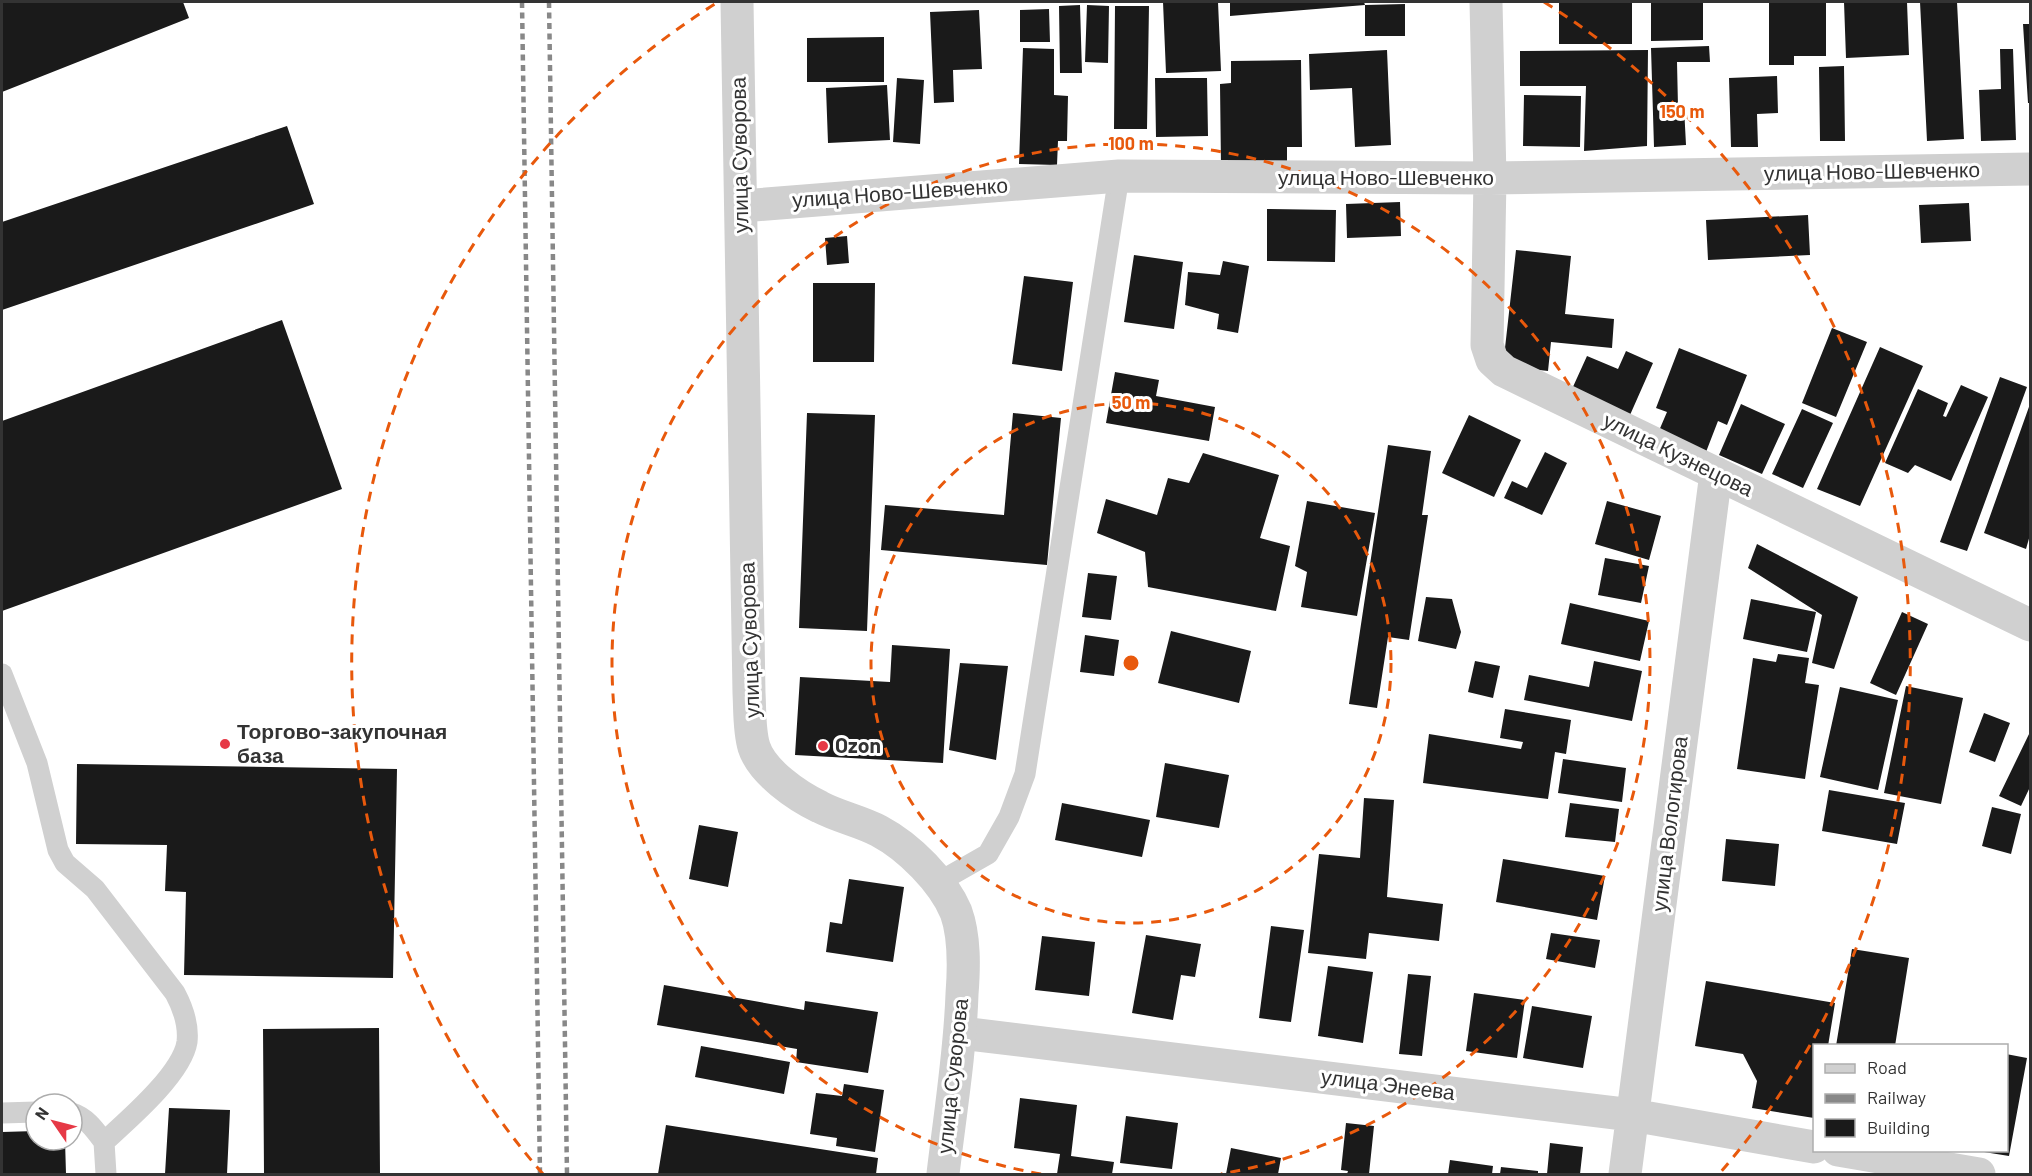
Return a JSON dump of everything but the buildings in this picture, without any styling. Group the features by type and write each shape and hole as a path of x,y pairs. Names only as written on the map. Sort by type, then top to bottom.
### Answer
{"street":[{"name":"улица Суворова","path":"737,2 749,693 754,747 763,763 782,783 819,807 879,831 904,848 939,882 956,913 964,966 961,1033 942,1174"},
{"path":"1486,2 1490,178"},
{"name":"улица Ново-Шевченко","path":"742,206 1119,176 1490,178 2031,169"},
{"name":"улица Кузнецова","path":"1490,178 1487,345 1491,360 1504,371 2031,625"},
{"name":"улица Вологирова","path":"1625,1174 1716,473"},
{"name":"улица Энеева","path":"961,1033 1632,1115 1813,1147"},
{"path":"1850,1152 1979,1174"}],"lane":[{"path":"939,882 988,854 1009,817 1024,774 1119,176"},
{"path":"2,674 38,763 58,850 65,863 95,889 175,993 185,1012 187,1041 176,1069 133,1116 104,1142"},
{"path":"2,1113 24,1113"},
{"path":"84,1119 104,1142 106,1174"}],"railway":[{"path":"522,2 540,1174"},
{"path":"549,2 567,1174"}],"place":[{"name":"Торгово-закупочная база","path":"225,744"},
{"name":"Ozon","path":"823,746"}]}
